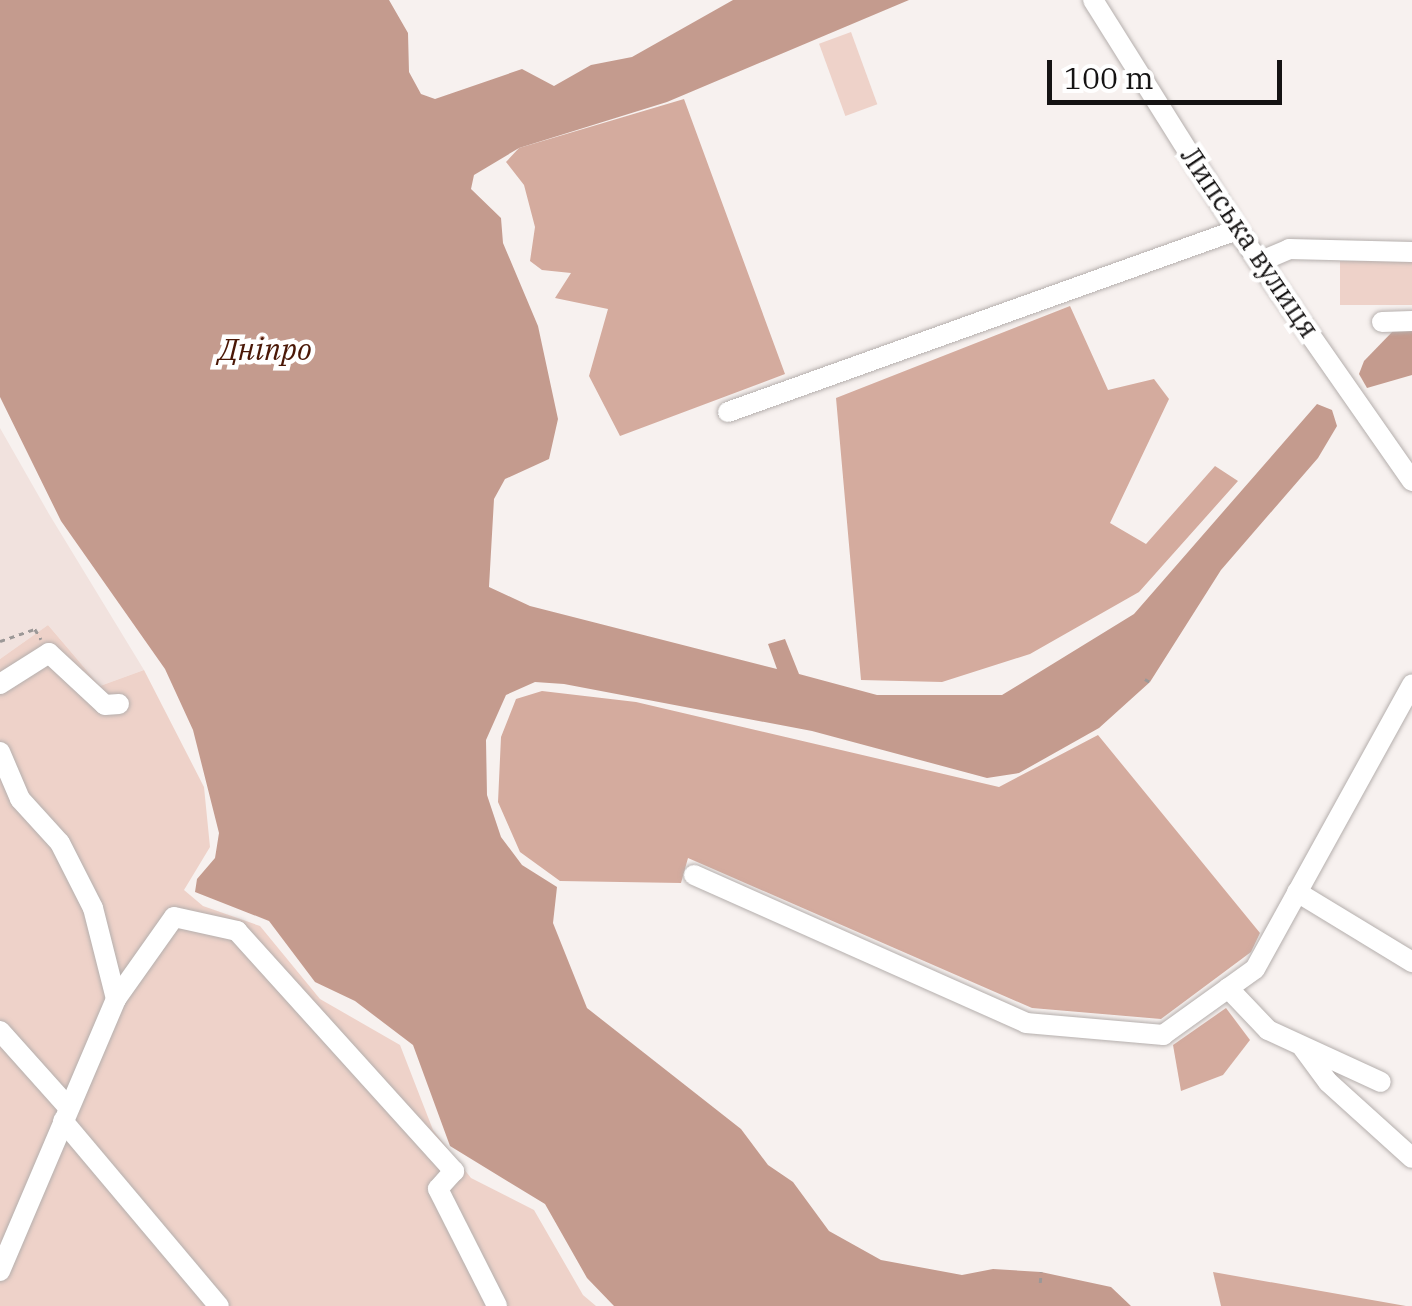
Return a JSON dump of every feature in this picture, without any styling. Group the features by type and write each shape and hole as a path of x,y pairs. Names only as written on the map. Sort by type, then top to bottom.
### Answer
{"street":[{"name":"Липська вулиця","path":"1093,0 1237,230 1408,466"},
{"path":"728,412 1237,230"},
{"path":"1259,262 1288,249 1412,252"},
{"path":"1382,322 1412,321"},
{"path":"0,684 50,653 105,704 119,704"},
{"path":"694,875 1026,1023 1163,1036 1255,968 1412,685"},
{"path":"0,752 20,799 60,843 93,908 116,999"},
{"path":"1298,892 1412,962"},
{"path":"0,1271 116,999 174,917 236,932 454,1171 438,1190 496,1306"},
{"path":"1228,988 1268,1030 1381,1082"},
{"path":"0,1031 219,1306"},
{"path":"1302,1046 1328,1082 1412,1158"}],"path":[{"path":"0,641 35,630 50,653"},
{"path":"1145,679 1150,682"},
{"path":"1040,1283 1041,1272"}],"shaded area":[{"path":"851,32 877,104 845,116 819,44"},
{"path":"684,99 785,374 620,436 589,376 608,309 555,298 571,273 542,270 530,261 535,227 524,185 506,162 519,148"},
{"path":"1340,261 1412,261 1412,305 1340,305"},
{"path":"1070,306 1108,390 1154,379 1169,399 1110,523 1146,544 1215,466 1238,481 1139,592 1030,654 942,682 861,680 836,398"},
{"path":"0,428 144,670 100,686 48,625 0,659"},
{"path":"48,625 100,686 144,670 204,787 210,847 184,890 203,906 260,926 320,999 400,1045 433,1130 471,1178 534,1210 583,1295 596,1306 0,1306 0,659"},
{"path":"542,691 636,702 999,787 1098,735 1260,933 1251,952 1161,1019 1032,1008 688,858 681,883 560,881 520,852 498,802 501,737 516,699"},
{"path":"1226,1008 1250,1040 1223,1075 1181,1091 1173,1045"},
{"path":"1213,1272 1406,1306 1221,1306"}],"water":[{"name":"Дніпро","path":"0,0 389,0 408,33 409,72 421,94 435,99 522,69 554,86 591,65 632,57 733,0 909,0 667,102 519,148 474,175 471,189 501,218 503,243 538,326 558,419 549,459 505,479 494,499 489,587 530,606 777,669 768,644 785,639 799,674 877,695 1002,695 1134,614 1317,404 1332,410 1337,426 1318,458 1221,570 1150,682 1099,728 1019,773 987,778 812,731 564,684 535,682 506,695 486,740 487,795 501,837 522,865 557,887 553,923 587,1008 741,1129 768,1165 793,1182 829,1231 881,1260 962,1275 993,1269 1041,1272 1111,1287 1131,1306 614,1306 587,1278 545,1204 450,1146 413,1045 355,1001 315,982 269,921 195,892 197,879 215,858 219,833 193,730 165,669 61,521 0,397"},
{"path":"1412,329 1412,375 1367,388 1359,374 1364,361 1394,330"}]}
